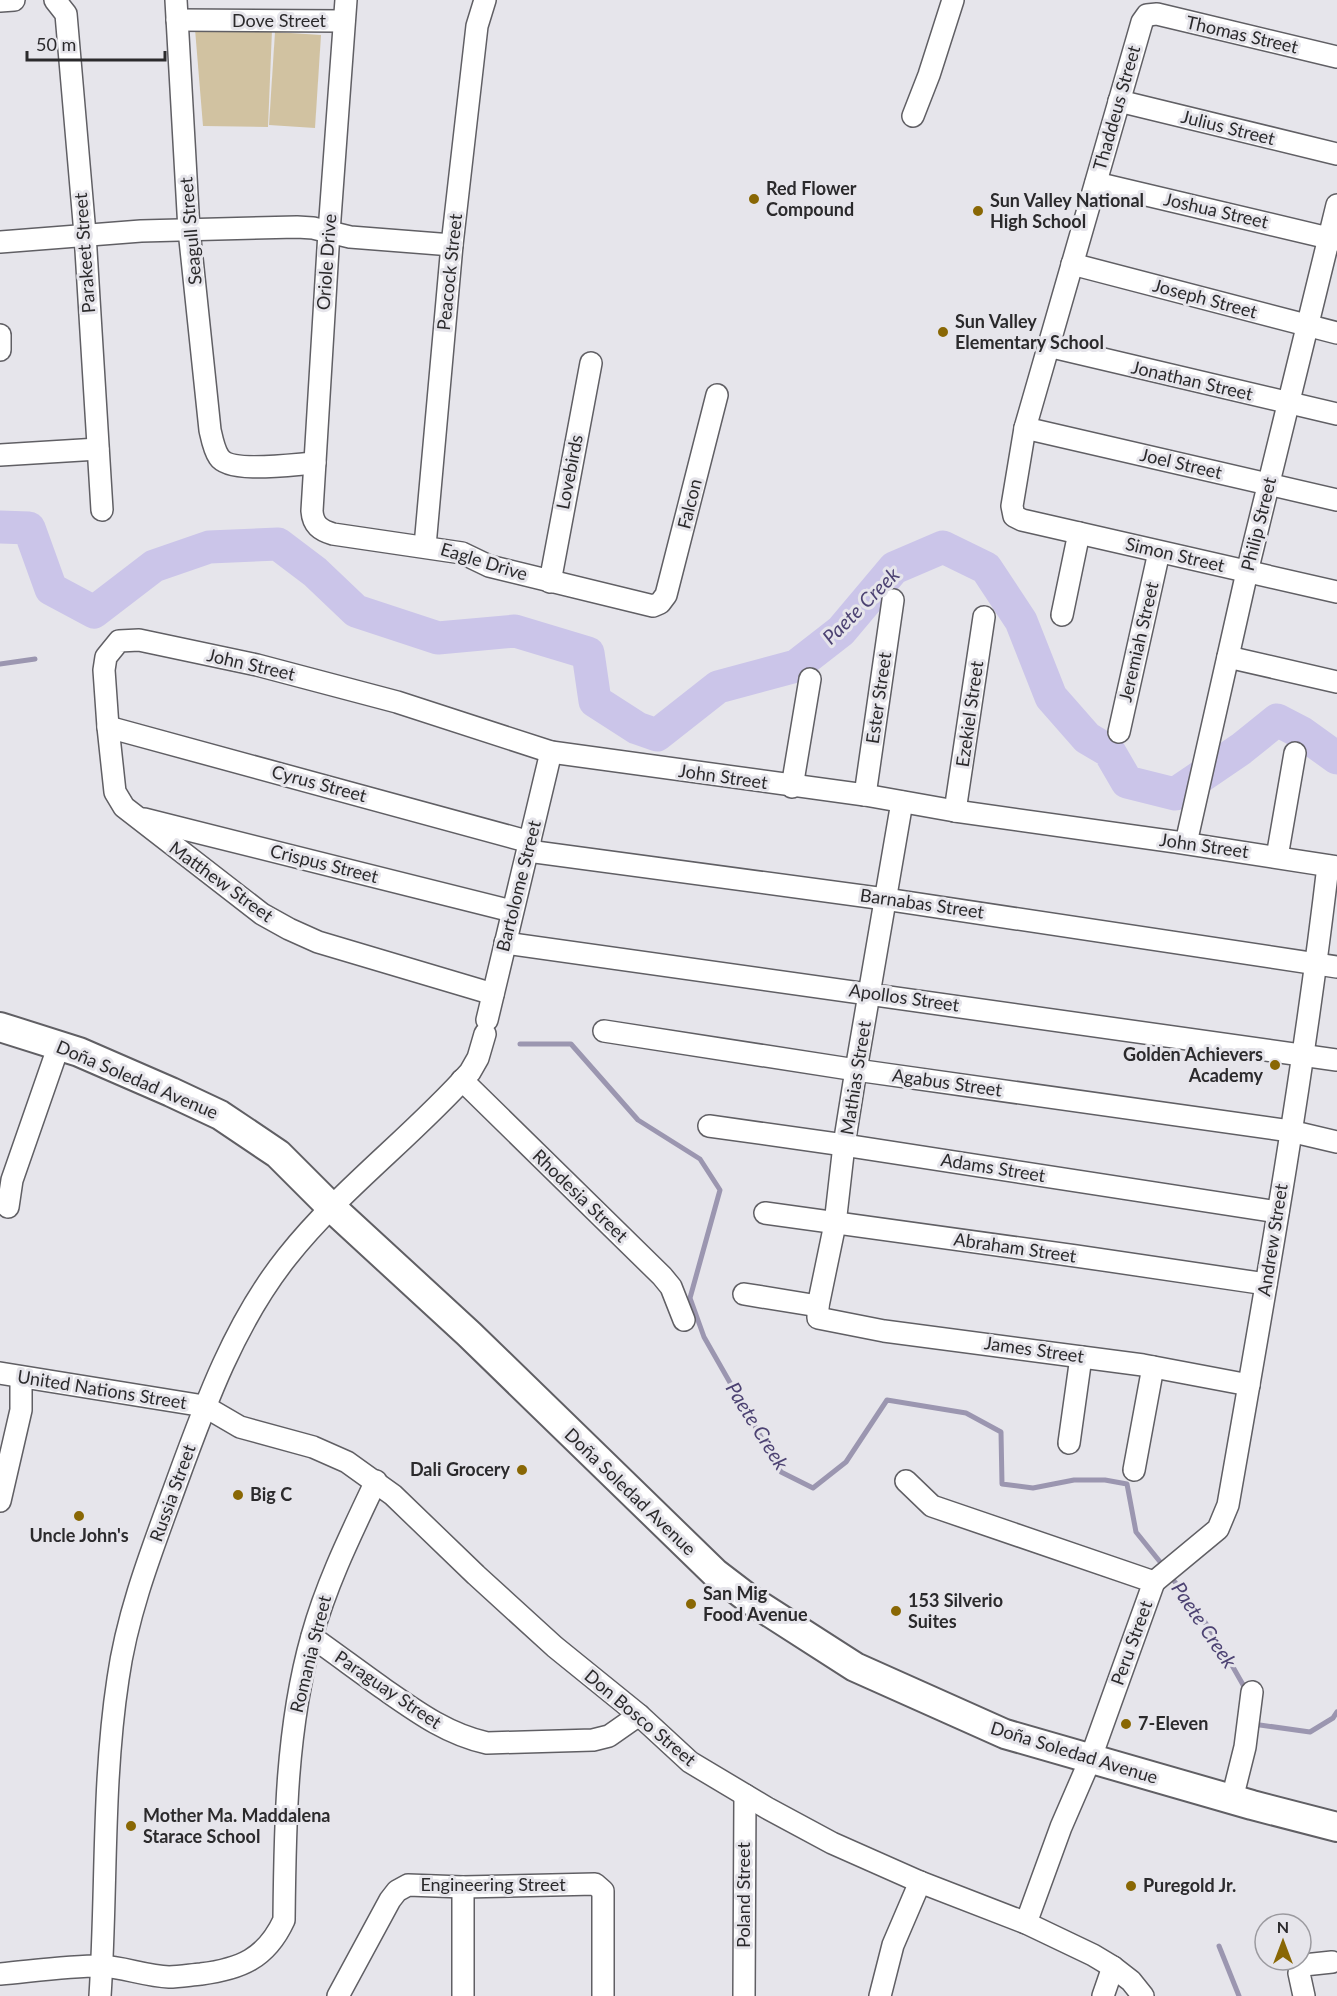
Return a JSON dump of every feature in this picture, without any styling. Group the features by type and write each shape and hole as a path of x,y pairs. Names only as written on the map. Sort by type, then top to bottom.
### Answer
{"main road":[{"name":"Doña Soledad Avenue","path":"0,1027 90,1056 220,1114 278,1154 331,1208 469,1334 693,1552 748,1599 855,1667 1005,1734 1232,1800 1337,1827"}],"street":[{"path":"0,2 14,0"},
{"name":"Parakeet Street","path":"56,0 66,14 85,234 102,510"},
{"name":"Peacock Street","path":"424,546 452,245 477,26 485,0"},
{"path":"913,116 953,0"},
{"name":"Dove Street","path":"177,10 345,10"},
{"name":"Seagull Street","path":"177,10 189,230 210,430 214,446 220,459 230,465 245,467 315,463"},
{"name":"Oriole Drive","path":"315,524 312,511 345,10"},
{"name":"Thomas Street","path":"1147,15 1157,14 1337,57"},
{"name":"Thaddeus Street","path":"1014,516 1012,506 1025,428 1142,22 1147,15"},
{"name":"Julius Street","path":"1119,101 1337,154"},
{"name":"Joshua Street","path":"1096,183 1333,239"},
{"name":"Philip Street","path":"1186,843 1288,403 1307,326 1333,239 1337,205"},
{"path":"0,242 85,234 297,227 350,237 452,245"},
{"name":"Joseph Street","path":"1072,264 1337,333"},
{"name":"Jonathan Street","path":"1048,346 1337,414"},
{"name":"Lovebirds","path":"550,582 591,363"},
{"name":"Falcon","path":"653,606 660,603 666,596 717,396"},
{"name":"Joel Street","path":"1025,428 1337,500"},
{"path":"0,455 98,449"},
{"name":"Simon Street","path":"1014,516 1022,520 1337,592"},
{"name":"Eagle Drive","path":"315,524 322,530 333,534 462,553 489,566 653,606"},
{"path":"1062,615 1078,533"},
{"name":"Jeremiah Street","path":"1119,732 1160,552"},
{"name":"Ester Street","path":"865,795 894,600"},
{"name":"Ezekiel Street","path":"955,811 984,617"},
{"name":"John Street","path":"119,641 140,640 257,665 397,702 551,752 792,787 865,795 955,811 1333,866"},
{"name":"Matthew Street","path":"119,641 106,657 104,670 115,792 124,807 262,914 289,929 318,942 493,994"},
{"path":"1228,657 1337,682"},
{"path":"792,787 810,679"},
{"name":"Cyrus Street","path":"108,727 529,846"},
{"name":"Bartolome Street","path":"462,1080 478,1058 551,752"},
{"path":"1277,857 1295,753"},
{"name":"Mathias Street","path":"818,1312 835,1224 844,1145 902,802"},
{"name":"Crispus Street","path":"135,817 512,911"},
{"name":"Barnabas Street","path":"529,846 1337,967"},
{"name":"Andrew Street","path":"1161,1576 1218,1529 1228,1505 1278,1212 1333,866"},
{"name":"Apollos Street","path":"505,943 1337,1060"},
{"name":"Agabus Street","path":"604,1031 856,1070 1290,1131 1337,1142"},
{"path":"8,1208 12,1180 59,1046"},
{"name":"Russia Street","path":"100,1996 108,1790 118,1680 127,1632 142,1577 204,1406 264,1288 288,1256 331,1208 462,1080"},
{"name":"Rhodesia Street","path":"462,1080 662,1276 671,1287 684,1320"},
{"name":"Adams Street","path":"709,1126 1278,1212"},
{"name":"Abraham Street","path":"765,1213 1266,1284"},
{"name":"James Street","path":"744,1294 884,1331 1153,1367 1249,1385"},
{"path":"1069,1443 1082,1357"},
{"path":"1134,1470 1153,1367"},
{"name":"United Nations Street","path":"0,1373 204,1406"},
{"path":"0,1501 21,1410 21,1377"},
{"name":"Don Bosco Street","path":"204,1406 240,1427 313,1447 347,1462 376,1481 555,1647 639,1715 690,1762 832,1843 920,1882 1026,1923 1094,1955 1131,1981 1143,1996"},
{"name":"Romania Street","path":"0,1974 102,1966 169,1977 220,1972 236,1968 253,1959 269,1946 284,1920 286,1828 294,1718 300,1683 312,1637 334,1572 376,1481"},
{"name":"Peru Street","path":"906,1481 932,1506 1161,1576 1090,1760 1061,1827 1026,1923"},
{"name":"Paraguay Street","path":"312,1637 448,1731 487,1743 593,1740 609,1736 639,1715"},
{"path":"1232,1800 1245,1747 1252,1692"},
{"name":"Poland Street","path":"744,1996 745,1795"},
{"path":"880,1996 893,1945 920,1882"},
{"name":"Engineering Street","path":"338,1996 390,1900 397,1891 408,1885 462,1887 595,1884 603,1891 603,1996"},
{"path":"462,1887 463,1996"},
{"path":"1304,1996 1299,1973 1304,1965 1332,1962"},
{"path":"1103,1996 1113,1967"}],"shaded area":[{"path":"195,29 272,30 268,127 203,126"},
{"path":"275,32 321,35 315,128 269,125"}],"waterway":[{"name":"Paete Creek","path":"0,527 29,528 51,589 94,612 154,566 209,547 278,544 315,572 356,611 438,638 515,631 588,653 595,701 637,728 657,735 718,687 796,666 841,631 894,568 943,547 986,568 1021,621 1051,697 1087,738 1109,751 1127,782 1175,794 1241,749 1277,720 1302,733 1337,758"},
{"name":"Paete Creek","path":"0,664 35,659"},
{"name":"Paete Creek","path":"520,1044 571,1044 638,1120 700,1159 720,1190 690,1298 704,1337 781,1472 813,1488 846,1462 887,1400 966,1413 1001,1432 1002,1484 1033,1488 1074,1480 1105,1480 1127,1484 1136,1532 1165,1568"},
{"name":"Paete Creek","path":"1170,1576 1192,1603 1221,1646 1246,1690"},
{"name":"Paete Creek","path":"1253,1724 1310,1732 1333,1718 1337,1712"},
{"name":"Paete Creek","path":"1219,1946 1239,1996"}],"place":[{"name":"Red Flower Compound","path":"754,199"},
{"name":"Sun Valley National High School","path":"978,211"},
{"name":"Sun Valley Elementary School","path":"943,332"},
{"name":"Golden Achievers Academy","path":"1275,1065"},
{"name":"Dali Grocery","path":"522,1470"},
{"name":"Big C","path":"238,1495"},
{"name":"Uncle John's","path":"79,1516"},
{"name":"San Mig Food Avenue","path":"691,1604"},
{"name":"153 Silverio Suites","path":"896,1611"},
{"name":"7-Eleven","path":"1126,1724"},
{"name":"Mother Ma. Maddalena Starace School","path":"131,1826"},
{"name":"Puregold Jr.","path":"1131,1886"}]}
